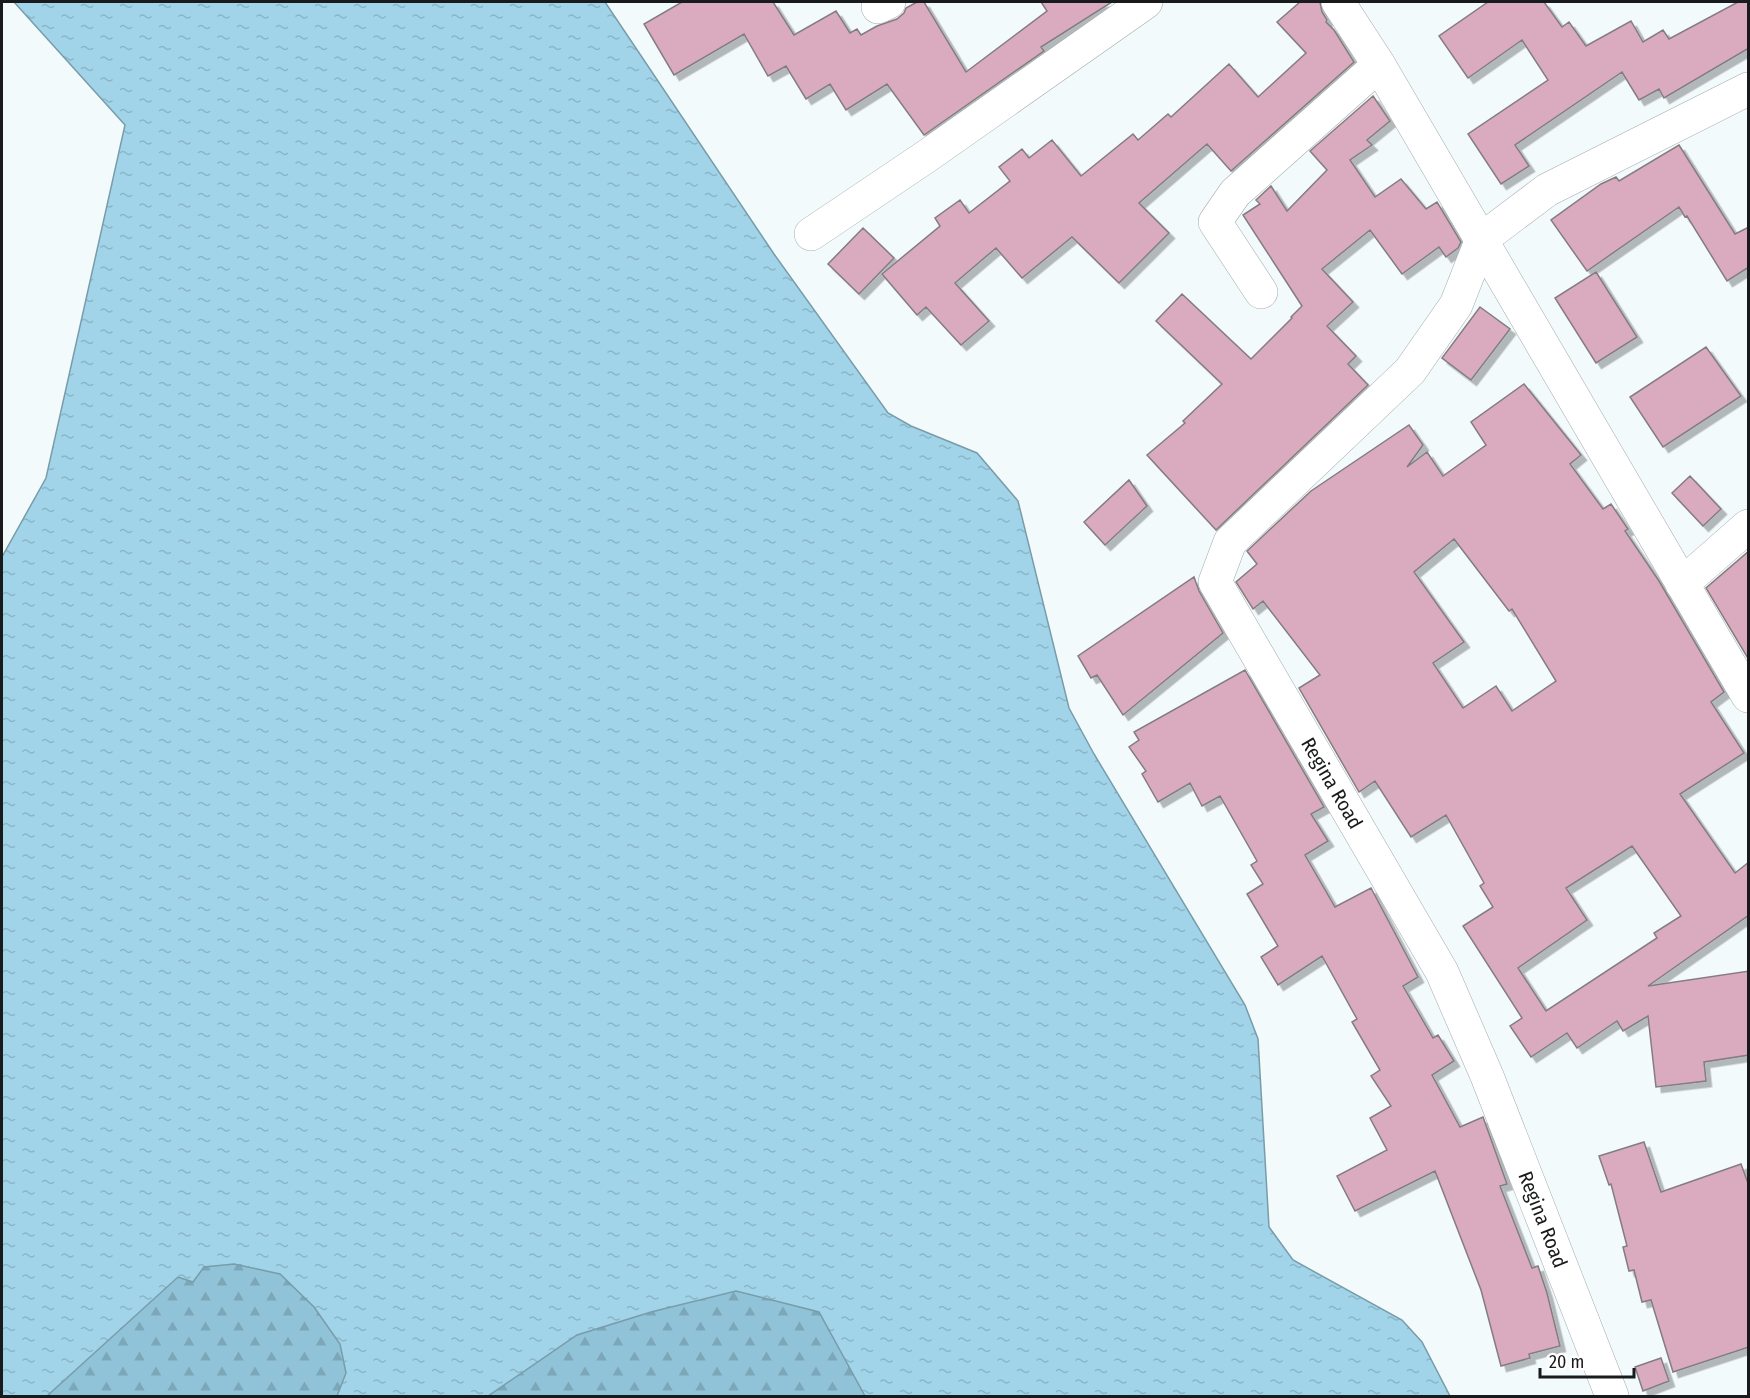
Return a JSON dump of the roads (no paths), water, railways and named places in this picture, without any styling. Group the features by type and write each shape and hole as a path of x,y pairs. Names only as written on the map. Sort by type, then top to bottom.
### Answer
{"street":[{"path":"811,234 927,156 1146,2"},
{"path":"1338,2 1379,65 1749,696"},
{"path":"1261,292 1215,222 1235,193 1379,65"},
{"path":"1482,239 1546,190 1749,89"},
{"name":"Regina Road","path":"1482,239 1456,305 1410,371 1230,542 1215,582 1442,972 1487,1076 1612,1396"},
{"path":"1682,584 1749,526"}],"water":[{"path":"14,2 605,2 774,254 888,413 911,426 977,453 1018,501 1069,708 1094,754 1245,1005 1258,1039 1269,1227 1293,1260 1402,1320 1422,1342 1450,1396 865,1396 819,1312 736,1291 651,1312 577,1335 488,1396 337,1396 346,1373 340,1344 314,1307 280,1274 234,1264 204,1267 193,1282 178,1277 47,1396 2,1396 2,557 46,478 125,125"}]}
